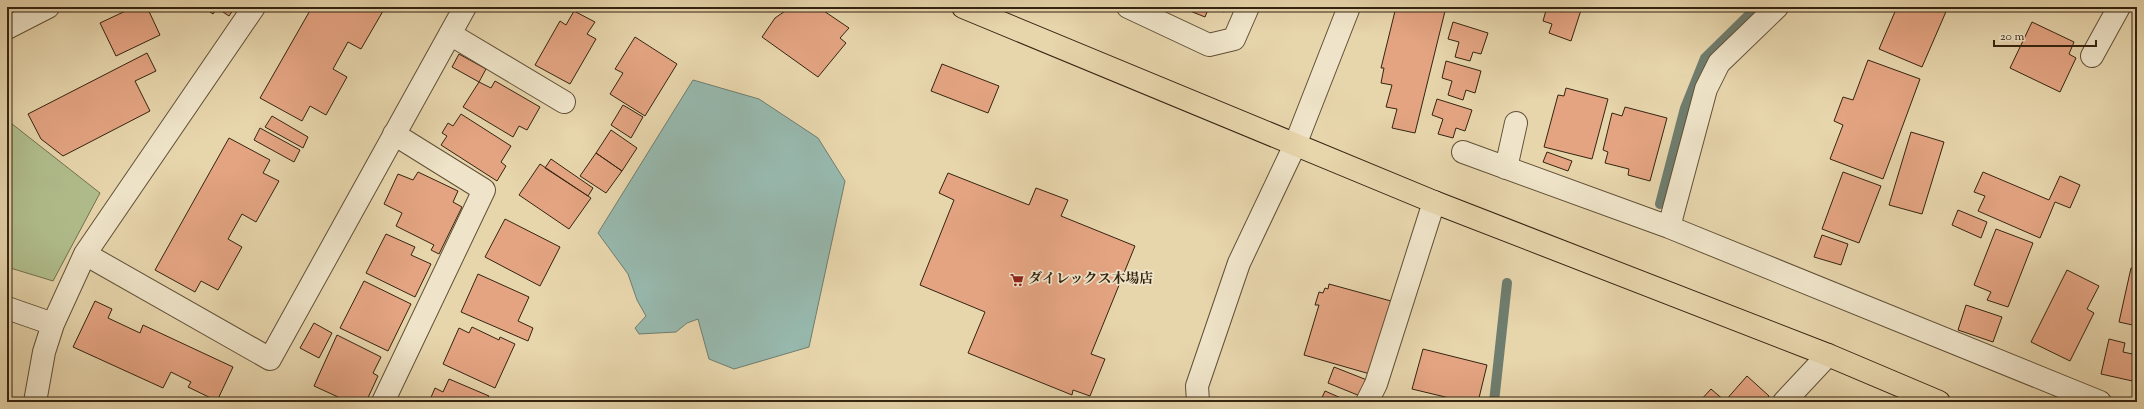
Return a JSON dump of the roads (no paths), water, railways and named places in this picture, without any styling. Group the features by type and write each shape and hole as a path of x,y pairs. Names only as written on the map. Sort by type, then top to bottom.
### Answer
{"main road":[{"path":"963,7 1434,202 1828,355 1939,402"}],"street":[{"path":"7,28 48,7"},
{"path":"35,402 44,352 53,324 86,254 254,7"},
{"path":"86,254 270,359 465,7"},
{"path":"1128,7 1209,45 1234,39 1248,7"},
{"path":"1198,402 1197,386 1239,263 1295,145 1349,7"},
{"path":"1669,227 1706,89 1719,63 1777,7"},
{"path":"2092,56 2119,7"},
{"path":"450,34 564,102"},
{"path":"1506,168 1516,123"},
{"path":"383,402 484,190 394,134"},
{"path":"1463,152 1669,227 2100,402"},
{"path":"1367,402 1376,384 1434,202"},
{"path":"7,308 53,324"},
{"path":"1784,402 1828,355"}],"water":[{"path":"693,80 759,99 818,138 845,181 809,347 734,369 709,359 698,319 687,323 676,332 639,334 635,328 646,316 637,300 628,274 598,233"}],"waterway":[{"path":"1660,204 1685,108 1705,58 1757,7"},
{"path":"1494,402 1507,283"}],"place":[{"name":"ダイレックス木場店","path":"1017,280"}]}
